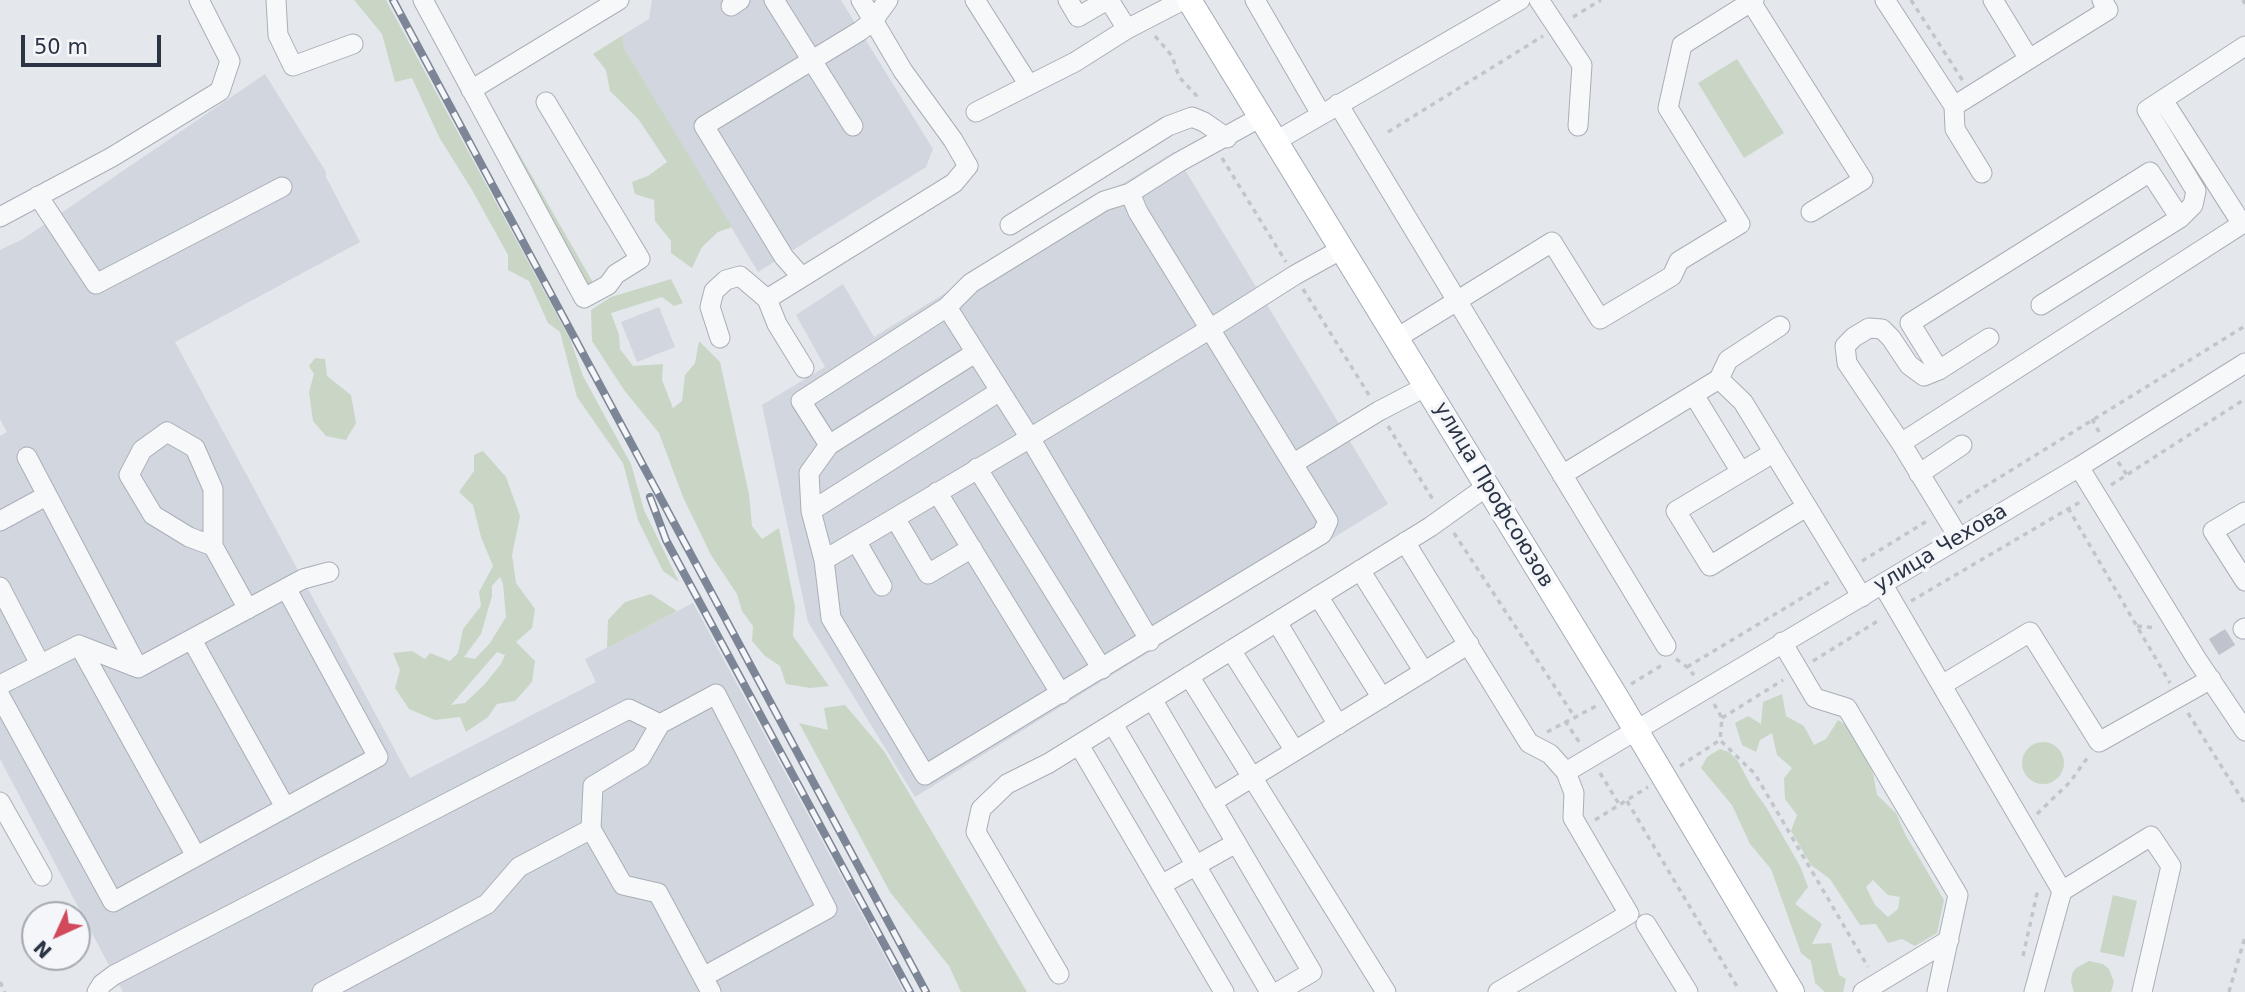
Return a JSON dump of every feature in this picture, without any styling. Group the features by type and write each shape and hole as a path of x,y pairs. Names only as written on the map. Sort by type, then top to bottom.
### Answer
{"main road":[{"name":"улица Профсоюзов","path":"1189,0 1427,386 1793,992"}],"street":[{"path":"0,218 112,157 220,91 230,61 199,0"},
{"path":"276,0 278,35 293,66 353,44"},
{"path":"423,0 584,298 608,285 616,274 640,259 546,102"},
{"path":"471,90 619,0"},
{"path":"774,0 853,126"},
{"path":"767,299 954,183 968,166 953,140 903,71 861,0"},
{"path":"801,276 784,257 704,126 873,21 888,0"},
{"path":"975,0 1029,85"},
{"path":"1068,0 1078,17 1108,0 1135,26"},
{"path":"976,112 1075,62 1183,0"},
{"path":"1255,0 1321,114"},
{"path":"1276,141 1520,0"},
{"path":"1539,0 1582,65 1578,126"},
{"path":"1885,0 1954,106 1955,129 1982,173"},
{"path":"1993,0 2029,59"},
{"path":"1954,106 2108,10 2102,0"},
{"path":"1397,338 1552,242 1600,319 1672,276 1679,261 1740,224 1668,108 1682,45 1752,1 1863,180 1811,212"},
{"path":"2041,305 2180,218 2193,205 2196,191 2147,110 2245,47"},
{"path":"1901,443 2242,224 2206,151 2163,100"},
{"path":"1338,104 1666,646"},
{"path":"1010,225 1168,126 1192,117 1205,122 1227,138"},
{"path":"829,445 801,401 947,307 971,283 1104,201 1130,193 1179,162 1261,117"},
{"path":"1939,370 1910,323 2150,172 2180,218"},
{"path":"38,196 96,284 282,187"},
{"path":"975,353 829,445 809,473 811,511 824,560 831,618 925,775 1150,641 1322,534 1328,521 1138,212 1130,193"},
{"path":"824,560 1342,249"},
{"path":"720,338 710,307 714,291 726,280 740,276 767,299 777,324 804,368"},
{"path":"947,307 1030,438 1150,641"},
{"path":"1562,475 1719,380 1728,360 1780,326"},
{"path":"1959,538 1901,443 1847,363 1845,346 1869,328 1882,328 1909,365 1924,376 1939,370 1989,338"},
{"name":"улица Чехова","path":"1566,772 2079,467 2245,363"},
{"path":"1719,380 1744,402 1863,597"},
{"path":"1294,463 1379,411 1427,386"},
{"path":"811,511 1000,391"},
{"path":"1694,395 1741,472"},
{"path":"213,546 189,537 153,515 130,475 142,450 167,432 195,448 213,489 213,546 248,609"},
{"path":"1919,474 1962,445"},
{"path":"1773,453 1676,511 1710,566 1806,507"},
{"path":"27,457 138,668"},
{"path":"2079,467 2245,731"},
{"path":"977,468 1102,669"},
{"path":"1059,974 976,832 981,809 1007,785 1079,745 1277,622 1405,542 1486,487"},
{"path":"937,492 1061,694"},
{"path":"0,521 46,496"},
{"path":"2245,512 2214,531 2245,581"},
{"path":"895,518 928,574 972,548"},
{"path":"856,541 882,586"},
{"path":"1405,542 1530,743 1550,754 1566,772 1574,793 1573,818 1629,914 1498,992"},
{"path":"1360,570 1424,671"},
{"path":"0,685 79,645 138,668 303,579 329,572"},
{"path":"1883,585 2062,891"},
{"path":"0,587 40,664"},
{"path":"0,696 113,902 378,757 286,588"},
{"path":"1318,596 1382,698"},
{"path":"1277,622 1338,725"},
{"path":"1942,685 2030,632 2099,742 2211,679"},
{"path":"192,640 285,807"},
{"path":"1782,642 1815,698 1847,708 1958,895 1937,992"},
{"path":"1212,802 1469,644"},
{"path":"79,645 196,856"},
{"path":"2196,657 2214,647"},
{"path":"1231,650 1295,751"},
{"path":"1189,676 1386,992"},
{"path":"716,694 827,909 707,984 658,893 623,885 591,829 593,786 641,757 660,724 716,694"},
{"path":"1152,699 1312,972 1278,992"},
{"path":"97,992 102,984 114,975 629,709 660,724"},
{"path":"1113,724 1270,992"},
{"path":"1079,745 1224,992"},
{"path":"0,802 42,876"},
{"path":"322,992 488,904 519,867 591,829"},
{"path":"2034,992 2062,891 2151,836 2171,866 2142,992"},
{"path":"1161,885 1236,843"},
{"path":"1646,924 1688,992"},
{"path":"1870,987 1949,940"}],"path":[{"path":"1388,132 1601,0"},
{"path":"1911,0 1971,95"},
{"path":"1135,26 1172,56 1179,76 1196,95 1205,122"},
{"path":"1688,667 2245,326"},
{"path":"1722,718 1898,608 2096,494 2245,400"},
{"path":"2068,508 2178,698 2245,804"},
{"path":"1530,743 1565,721 1576,719 1674,658 1688,667 1722,718 1720,740 1755,774 1870,987"},
{"path":"2024,826 2070,782 2099,742"},
{"path":"1627,801 1738,988"},
{"path":"2020,967 2038,893 2037,884"},
{"path":"2229,992 2245,937"},
{"path":"0,982 5,992"}],"shaded area":[{"path":"652,0 841,0 933,149 926,167 758,272 624,48 623,35 649,19"},
{"path":"265,74 326,172 326,177 360,242 175,342 410,778 596,682 585,659 693,603 904,992 123,992 91,931 91,901 75,901 0,759 0,436 7,432 0,419 0,250 23,239"},
{"path":"1174,152 1388,504 915,797 808,622 762,405 825,367 796,315 843,284 874,337"},
{"path":"659,307 675,347 637,362 621,322"}],"green space":[{"path":"354,0 386,0 570,339 583,376 631,464 644,510 679,582 663,571 638,520 623,463 577,397 560,332 548,323 529,281 508,270 508,255 439,137 412,78 395,82 382,34"},
{"path":"623,35 624,48 732,227 718,232 702,247 692,268 671,253 671,241 655,221 654,200 635,194 632,182 648,176 667,162 639,120 610,91 606,70 593,54"},
{"path":"1737,59 1784,133 1744,158 1698,83"},
{"path":"494,110 595,286 583,285 493,128"},
{"path":"671,279 683,303 674,306 662,297 611,313 619,335 620,349 633,366 663,364 662,380 673,408 682,401 685,375 695,363 699,341 720,362 749,494 752,526 762,539 779,528 795,607 793,636 829,686 810,688 786,684 780,666 765,656 752,641 753,626 742,611 737,594 711,555 683,497 659,433 624,390 592,341 591,310 611,297"},
{"path":"315,358 325,359 327,376 351,395 356,423 346,440 326,436 313,421 309,392 314,374 309,366"},
{"path":"483,451 506,477 520,516 512,555 516,583 535,609 532,628 516,642 535,661 532,682 515,701 497,704 488,717 466,732 460,717 435,720 409,709 395,688 400,670 393,653 412,651 425,659 430,653 450,661 458,653 463,629 481,606 479,592 493,566 481,537 473,505 459,492 474,471 474,455","holes":["500,577 506,617 490,643 475,659 464,657 481,634 492,596 492,586","497,652 505,655 484,685 465,703 451,705"]},
{"path":"651,594 677,611 607,648 608,620 625,602"},
{"path":"1782,694 1786,716 1804,726 1814,745 1826,739 1838,720 1849,727 1873,773 1877,795 1896,813 1905,834 1944,900 1937,933 1915,946 1902,939 1888,943 1876,924 1860,925 1830,879 1811,865 1791,831 1797,815 1785,799 1784,778 1792,768 1777,755 1772,733 1760,740 1756,752 1742,745 1735,723 1748,716 1761,724 1763,702","holes":["1873,880 1888,895 1900,897 1898,909 1888,917 1875,905 1866,887"]},
{"path":"845,705 884,751 1027,992 961,992 949,966 890,892 799,723 828,730 824,708"},
{"path":"2043,742 2058,748 2064,763 2058,778 2043,784 2028,778 2022,763 2028,748"},
{"path":"1720,749 1729,752 1738,761 1800,866 1808,887 1795,904 1822,924 1812,944 1831,943 1839,975 1846,979 1843,992 1825,992 1815,983 1811,961 1801,953 1771,869 1750,844 1732,805 1701,768 1707,757"},
{"path":"2113,895 2137,901 2124,957 2100,952"},
{"path":"2089,961 2103,964 2109,969 2114,982 2111,992 2074,992 2072,974 2076,968"}],"tunnel":[{"path":"2214,647 2243,629"}],"railway":[{"path":"393,0 926,992"},
{"path":"650,497 666,540 910,992"}]}
